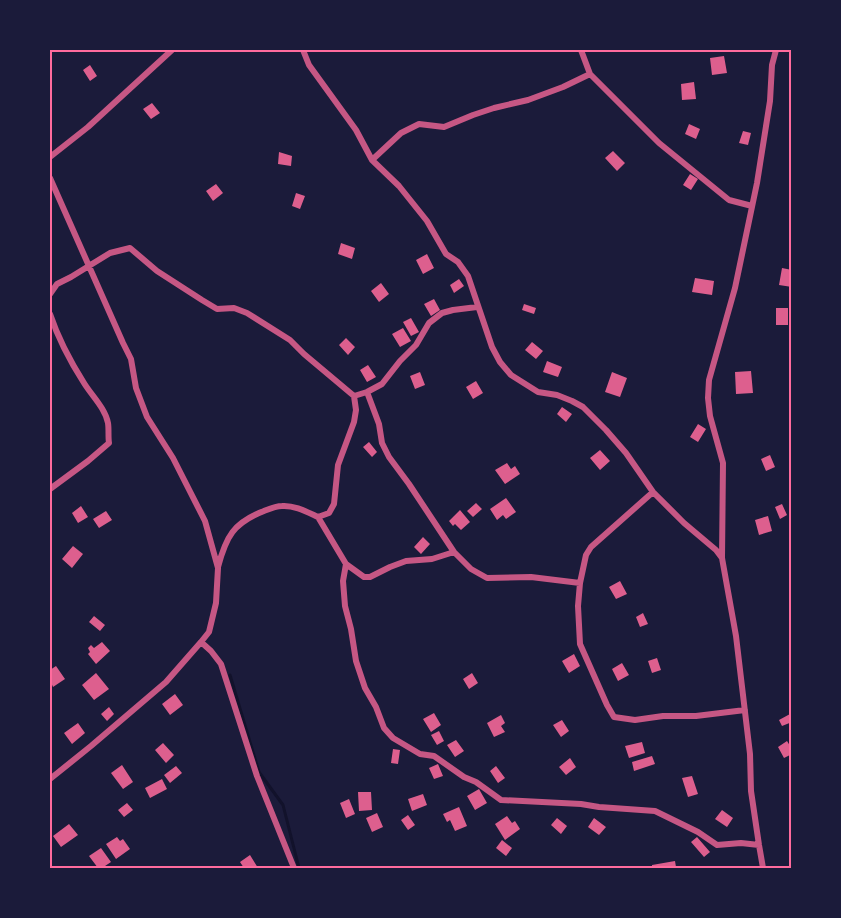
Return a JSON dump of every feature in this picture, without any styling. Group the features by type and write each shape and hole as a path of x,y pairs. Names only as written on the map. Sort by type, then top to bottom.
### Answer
{"street":[{"path":"50,157 88,128 172,50"},
{"path":"303,50 309,65 356,130 372,160 399,186 427,221 446,254 458,262 468,276 477,307 500,362 511,375 538,392 557,395 583,407 626,453 653,492 722,558"},
{"path":"581,50 590,74 659,143 729,200 752,207"},
{"path":"763,868 751,791 750,754 736,636 722,558 723,463 710,416 708,398 709,380 735,288 757,183 770,101 772,65 776,50"},
{"path":"372,160 401,133 419,124 444,128 473,115 528,100 590,74"},
{"path":"50,178 131,359 136,388 147,417 173,458 205,521 218,568"},
{"path":"50,294 57,284 110,253 130,248 157,272 210,305 217,309 234,308 248,313 290,340 320,369 354,396 356,410 354,422 338,465 334,504 329,513 318,517"},
{"path":"354,396 382,384 416,345 429,323 442,313 477,307"},
{"path":"50,314 71,361 97,400 108,423 109,442 50,489"},
{"path":"367,392 379,424 382,443 389,457 454,552 471,569 487,578 531,577 580,583"},
{"path":"653,492 591,547 586,555 578,606 580,644 614,717 635,720 663,716 696,717 745,710"},
{"path":"50,780 166,682 209,632 216,603 218,568 223,547 233,529 252,516 280,505 296,508 318,517 346,564 364,577 370,577 405,561 432,559 454,552"},
{"path":"346,564 345,606 356,661 365,688 384,728 393,738 420,754 434,756 501,800 655,811 698,832 717,845 741,843 759,845"},
{"path":"201,642 220,664 256,776 294,868"}],"building":[{"path":"724,56 727,73 712,75 710,58"},
{"path":"90,65 97,76 90,81 83,70"},
{"path":"694,82 696,99 682,100 681,84"},
{"path":"152,103 160,113 151,119 143,109"},
{"path":"689,124 700,129 696,139 685,134"},
{"path":"743,131 751,133 748,145 739,143"},
{"path":"613,151 625,163 617,171 605,158"},
{"path":"279,152 292,156 291,166 278,164"},
{"path":"690,174 698,179 691,190 683,185"},
{"path":"216,184 223,193 213,201 206,191"},
{"path":"296,193 305,196 300,209 292,206"},
{"path":"341,243 355,248 352,259 338,254"},
{"path":"427,254 434,268 423,274 416,260"},
{"path":"782,268 792,270 792,287 779,285"},
{"path":"695,278 714,281 712,295 692,292"},
{"path":"459,279 464,286 454,293 450,285"},
{"path":"381,283 389,294 379,302 371,291"},
{"path":"434,299 440,310 431,316 424,304"},
{"path":"524,304 536,308 534,314 522,310"},
{"path":"776,308 788,308 788,325 776,325"},
{"path":"411,318 419,332 411,336 403,322"},
{"path":"403,328 411,341 400,347 392,334"},
{"path":"346,338 355,347 348,355 339,345"},
{"path":"532,342 543,351 536,359 525,350"},
{"path":"547,361 562,367 558,377 543,372"},
{"path":"368,365 376,377 367,382 360,370"},
{"path":"751,371 753,393 736,394 735,372"},
{"path":"420,372 425,385 415,389 410,376"},
{"path":"612,372 627,378 620,397 605,392"},
{"path":"476,381 483,393 473,399 466,387"},
{"path":"562,407 572,414 566,422 557,414"},
{"path":"698,424 706,429 698,442 690,437"},
{"path":"369,442 377,452 372,457 363,447"},
{"path":"600,450 610,461 600,470 590,458"},
{"path":"770,455 775,467 766,471 761,459"},
{"path":"507,463 511,469 515,466 520,474 505,484 495,470"},
{"path":"506,498 516,512 506,519 503,515 497,520 490,509"},
{"path":"476,503 482,509 473,517 467,511"},
{"path":"782,504 787,515 780,519 775,507"},
{"path":"81,506 88,517 78,523 72,513"},
{"path":"460,510 470,522 461,530 449,521"},
{"path":"106,511 112,520 99,528 93,519"},
{"path":"768,516 772,531 759,535 755,520"},
{"path":"423,537 430,544 421,554 414,547"},
{"path":"73,546 83,554 72,568 62,559"},
{"path":"620,581 627,594 616,599 609,587"},
{"path":"643,613 648,624 640,627 636,617"},
{"path":"94,616 105,625 100,631 89,622"},
{"path":"102,642 110,651 96,664 88,654 90,652 88,648 91,645 94,648"},
{"path":"574,654 580,666 569,673 562,661"},
{"path":"657,658 661,670 652,673 648,661"},
{"path":"622,663 629,675 618,681 612,669"},
{"path":"56,666 65,679 53,687 50,670"},
{"path":"96,673 109,689 94,700 82,685"},
{"path":"472,673 478,683 469,689 463,679"},
{"path":"175,694 183,705 170,715 162,704"},
{"path":"109,707 114,714 107,721 101,714"},
{"path":"434,713 441,725 431,732 423,719"},
{"path":"790,714 792,722 782,726 779,720"},
{"path":"501,715 505,723 501,726 505,732 494,737 487,723"},
{"path":"562,720 569,731 561,737 553,725"},
{"path":"78,723 85,733 72,744 64,733"},
{"path":"439,731 444,741 437,745 431,735"},
{"path":"456,740 464,751 455,757 447,745"},
{"path":"787,741 792,754 784,758 778,747"},
{"path":"642,742 645,753 629,758 625,746"},
{"path":"163,743 174,755 166,763 155,750"},
{"path":"393,749 400,750 398,764 391,763"},
{"path":"652,756 655,764 634,771 632,762"},
{"path":"570,758 576,767 566,775 559,767"},
{"path":"438,764 443,776 434,779 429,768"},
{"path":"122,765 133,782 123,789 111,773"},
{"path":"176,766 182,773 170,783 164,775"},
{"path":"496,766 505,778 498,783 490,771"},
{"path":"692,776 698,794 688,797 682,778"},
{"path":"162,779 167,789 150,798 145,788"},
{"path":"479,789 487,803 475,810 467,796"},
{"path":"358,792 371,792 372,810 359,811"},
{"path":"423,794 427,805 412,811 408,799"},
{"path":"349,799 355,814 346,818 340,803"},
{"path":"127,803 133,810 124,817 118,810"},
{"path":"459,807 467,826 455,831 450,820 447,822 443,814"},
{"path":"722,810 733,818 727,827 715,819"},
{"path":"377,813 383,827 372,832 366,818"},
{"path":"408,815 415,825 408,830 401,820"},
{"path":"507,816 512,823 515,821 520,829 505,840 495,824"},
{"path":"557,818 567,826 561,834 551,825"},
{"path":"594,818 606,827 599,835 588,827"},
{"path":"69,824 78,835 61,847 53,836"},
{"path":"117,837 120,841 123,839 130,849 116,859 106,844"},
{"path":"697,837 710,852 704,857 691,842"},
{"path":"502,840 512,848 506,856 496,848"},
{"path":"101,848 111,862 98,868 89,856"},
{"path":"250,855 258,868 244,868 240,862"},
{"path":"675,861 676,867 652,868 652,865"}],"waterway":[{"path":"230,675 259,772 283,805 299,868"}]}
